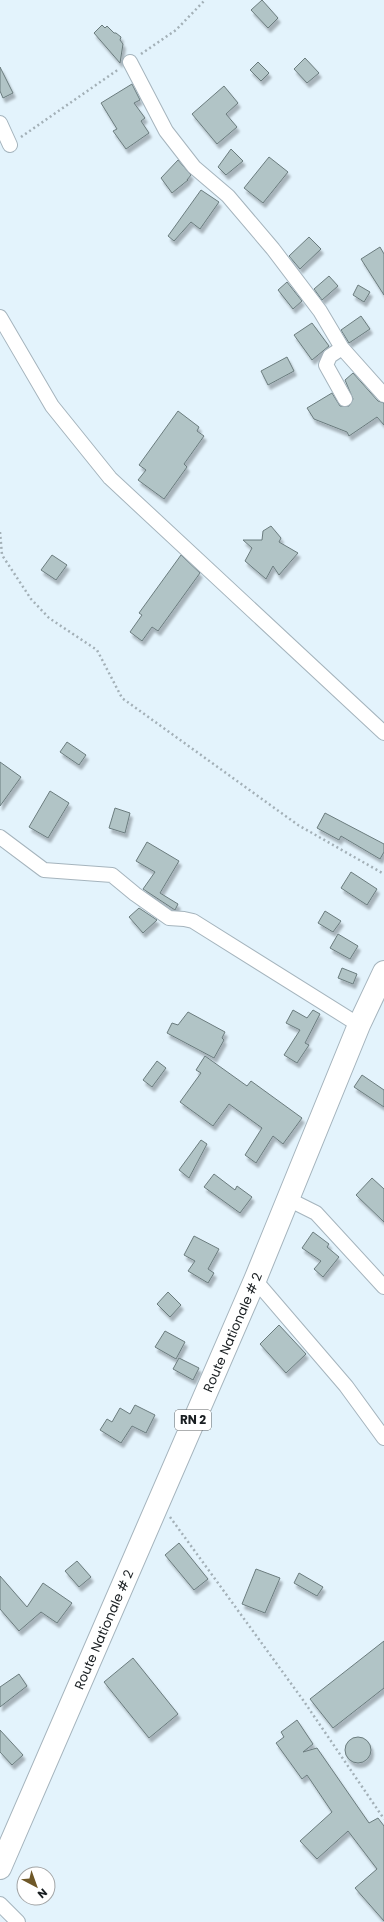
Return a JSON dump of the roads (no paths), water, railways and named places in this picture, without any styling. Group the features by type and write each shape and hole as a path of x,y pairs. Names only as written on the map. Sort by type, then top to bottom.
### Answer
{"main road":[{"name":"Route Nationale # 2","path":"0,1868 158,1500 255,1280 359,1025 384,972"}],"street":[{"path":"130,62 166,131 194,167 228,196 273,249 320,311 342,348 384,395"},
{"path":"0,123 10,145"},
{"path":"0,317 52,406 110,478 384,733"},
{"path":"342,348 330,356 326,365 345,399"},
{"path":"0,837 44,870 112,875 135,894 169,918 193,921 359,1025"},
{"path":"288,1200 316,1213 384,1288"},
{"path":"255,1280 346,1386 384,1438"},
{"path":"0,1904 18,1922"}]}
